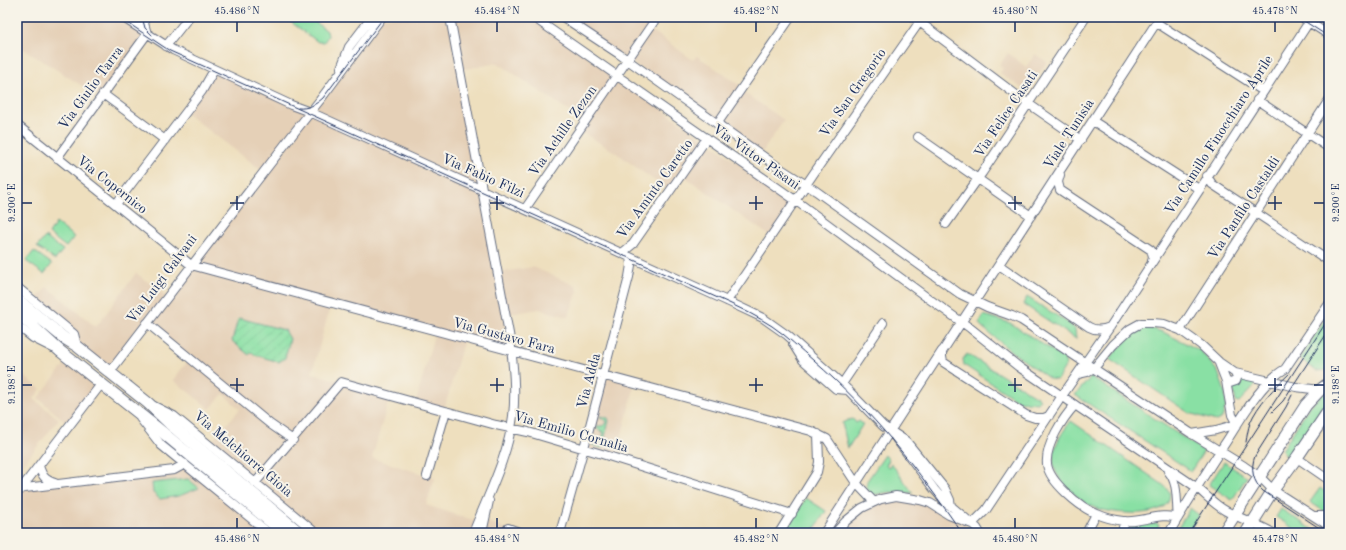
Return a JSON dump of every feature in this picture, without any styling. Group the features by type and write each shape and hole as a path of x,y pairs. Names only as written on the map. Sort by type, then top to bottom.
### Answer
{"main road":[{"name":"Via Melchiorre Gioia","path":"17,299 64,338 77,346 148,403 170,424 300,533"},
{"path":"17,312 60,351 102,383 284,533"},
{"name":"Via Luigi Galvani","path":"102,383 109,373"},
{"path":"1223,533 1306,405 1329,383"},
{"path":"1246,533 1273,490 1297,458 1329,410"}],"street":[{"name":"Via Fabio Filzi","path":"122,17 166,46 214,70 525,209 763,318 786,335 848,390"},
{"path":"135,17 144,23 147,34"},
{"path":"166,46 189,17"},
{"path":"354,47 372,17"},
{"path":"354,47 382,17"},
{"path":"450,17 511,351 513,417 505,449 478,530"},
{"name":"Via Vittor Pisani","path":"533,17 620,72 707,138 796,200 924,296 962,322 1015,364 1158,462"},
{"name":"Via Vittor Pisani","path":"563,17 628,61 781,170 806,185 974,302 1016,318 1192,434 1239,463 1260,478 1273,490 1329,526"},
{"name":"Via Achille Zezon","path":"525,209 657,17"},
{"path":"717,124 791,17"},
{"name":"Via Felice Casati","path":"946,224 978,180 1086,17"},
{"path":"918,19 1028,104 1080,140"},
{"name":"Via San Gregorio","path":"727,301 918,19"},
{"path":"1305,19 1329,35"},
{"name":"Via Camillo Finocchiaro Aprile","path":"972,524 985,512 1110,327 1263,91 1305,19"},
{"path":"1158,20 1263,91"},
{"name":"Viale Tunisia","path":"824,533 1158,20"},
{"name":"Via Giulio Tarra","path":"57,158 147,34"},
{"name":"Via Luigi Galvani","path":"109,373 339,74 346,54 354,47"},
{"path":"116,204 206,86 214,70"},
{"path":"103,94 165,140"},
{"path":"1256,100 1329,148"},
{"name":"Via Panfilo Castaldi","path":"1180,330 1329,100"},
{"path":"1093,121 1199,189"},
{"name":"Via Copernico","path":"17,125 191,265"},
{"path":"918,137 1031,216"},
{"name":"Via Aminto Caretto","path":"622,253 633,244 707,138"},
{"path":"1061,170 1058,182 1060,190 1151,250 1153,256 1151,264"},
{"path":"1207,176 1212,184 1329,261"},
{"path":"1040,202 1049,195 1060,190"},
{"name":"Via Adda","path":"560,533 604,376 629,277 631,265 630,257"},
{"name":"Via Gustavo Fara","path":"191,265 814,432"},
{"path":"999,265 1089,327 1099,330 1110,327"},
{"name":"Via Melchiorre Gioia","path":"17,287 74,334 77,346"},
{"path":"1169,533 1196,487 1237,424 1270,381 1278,373 1285,369 1329,304"},
{"path":"842,384 883,323"},
{"path":"1078,374 1093,368 1117,340 1135,326 1144,323 1157,323 1180,330 1201,345 1219,362 1233,372"},
{"path":"147,324 270,424 293,440 255,483"},
{"path":"17,325 33,338 60,351"},
{"name":"Via Fabio Filzi","path":"786,335 803,360 836,389 848,390"},
{"path":"943,350 941,356 944,362 1020,412 1035,418 1044,418 1049,416"},
{"path":"1219,362 1225,379 1232,415 1237,424"},
{"path":"1225,379 1227,372 1233,372 1307,389 1320,390"},
{"name":"Via Emilio Cornalia","path":"293,440 341,382 584,448 792,514"},
{"name":"Via Luigi Galvani","path":"19,490 102,383"},
{"path":"848,390 883,426 890,430 896,440 947,504 952,506 980,533"},
{"name":"Via Melchiorre Gioia","path":"148,403 174,416 316,533"},
{"path":"1075,405 1065,416 1052,440 1048,455 1048,466 1051,475 1063,489 1080,504 1096,514 1125,521 1165,515 1178,518"},
{"path":"132,408 161,444 269,533"},
{"path":"427,476 446,411"},
{"path":"1192,434 1216,430 1237,424"},
{"path":"814,432 827,439 856,483 874,502"},
{"path":"779,533 817,472 819,462 814,432"},
{"path":"1297,458 1329,480"},
{"path":"1158,462 1196,487 1222,508 1272,533"},
{"path":"1158,462 1170,473 1174,480 1178,518"},
{"path":"19,490 57,483 174,470 185,464"},
{"path":"39,466 41,474 46,479 57,483"},
{"path":"835,533 846,521 862,508 888,497 896,496 920,500 949,515 972,524"},
{"path":"1086,533 1096,514"},
{"path":"1314,516 1329,516"},
{"path":"1125,521 1123,528 1125,533"},
{"path":"972,524 974,533"},
{"path":"508,528 522,533"}],"shaded area":[{"path":"17,17 120,17 146,34 100,97 17,45 19,39 17,37"},
{"path":"383,17 532,17 793,202 770,236 681,174 669,191 615,152 578,130 584,121 498,63 459,70 496,273 533,267 576,286 578,291 568,317 539,309 503,315 509,349 192,265 264,172 186,113 215,72 311,114"},
{"path":"564,17 656,17 628,60"},
{"path":"650,29 693,60 697,56 718,70 742,87 740,90 784,120 761,154 629,60"},
{"path":"1008,53 1026,67 1035,54 1047,62 1028,89 1023,89 1000,73 1003,68 999,66"},
{"path":"191,266 331,304 312,373 390,396 372,458 435,478 426,505 476,521 488,522 517,533 302,533 204,450 240,409 223,394 210,409 173,380 191,357 148,323"},
{"path":"136,273 166,296 109,371 29,307 47,287 96,327"},
{"path":"435,331 464,339 444,410 416,402"},
{"path":"69,359 101,382 68,424 38,398"},
{"path":"17,371 41,389 34,399 59,419 17,472"},
{"path":"604,376 635,385 616,457 585,448"},
{"path":"192,458 283,533 17,533 17,495 22,489 181,469"},
{"path":"888,498 920,502 964,522 969,533 837,533 863,510"}],"green space":[{"path":"284,17 309,17 327,31 328,36 324,42 318,42"},
{"path":"56,223 74,237 66,247 49,234"},
{"path":"45,237 63,250 55,260 37,247"},
{"path":"34,251 52,264 44,274 26,261"},
{"path":"1027,297 1070,324 1075,329 1076,339 1023,304"},
{"path":"1329,313 1329,370 1316,371 1300,358"},
{"path":"984,315 1010,323 1064,358 1066,365 1057,380 1050,379 1012,352 981,326 979,323"},
{"path":"239,318 285,330 290,339 285,358 279,362 255,355 252,352 249,355 232,341"},
{"path":"1142,328 1150,328 1163,332 1201,351 1218,372 1225,392 1226,405 1222,418 1216,421 1189,413 1109,359 1130,336"},
{"path":"967,354 1040,399 1037,403 1018,401 964,365 963,359"},
{"path":"1091,377 1204,451 1191,471 1075,395"},
{"path":"1240,379 1255,382 1256,384 1239,402 1236,401 1232,386"},
{"path":"1329,388 1329,400 1295,453 1290,457 1285,455 1282,450 1309,407"},
{"path":"600,416 608,418 609,421 602,448 592,445 594,437 601,438 604,434 602,431 597,429 597,426 606,424 607,421"},
{"path":"853,419 856,423 859,421 863,424 848,448 842,423"},
{"path":"1071,421 1164,486 1169,493 1167,503 1163,507 1152,511 1140,513 1121,513 1098,509 1076,496 1059,478 1053,462 1056,445"},
{"path":"885,455 889,460 886,465 889,467 891,463 913,493 889,492 872,495 866,488 867,481"},
{"path":"1224,462 1247,477 1232,500 1209,485"},
{"path":"188,479 199,488 179,496 160,499 153,493 152,483"},
{"path":"1320,488 1329,495 1329,512 1325,512 1310,502"},
{"path":"806,498 826,511 812,533 804,529 801,533 784,533"},
{"path":"1190,508 1199,515 1187,533 1175,533"},
{"path":"1281,509 1318,533 1298,533 1299,532 1276,517"},
{"path":"1156,523 1159,525 1156,533 1134,533 1131,531 1132,527"}],"tram line":[{"path":"119,17 170,51 729,303 767,323 788,338 856,400 912,464 962,533"},
{"path":"142,17 145,28 152,35"},
{"path":"298,108 311,106 323,98 384,17"},
{"path":"1298,17 1329,37"},
{"path":"1189,533 1329,318"},
{"path":"1272,412 1283,401 1329,330"},
{"path":"1246,442 1250,423 1257,409 1289,374"},
{"path":"1292,395 1255,456 1253,461 1253,475 1257,484 1263,491 1327,533"}]}
